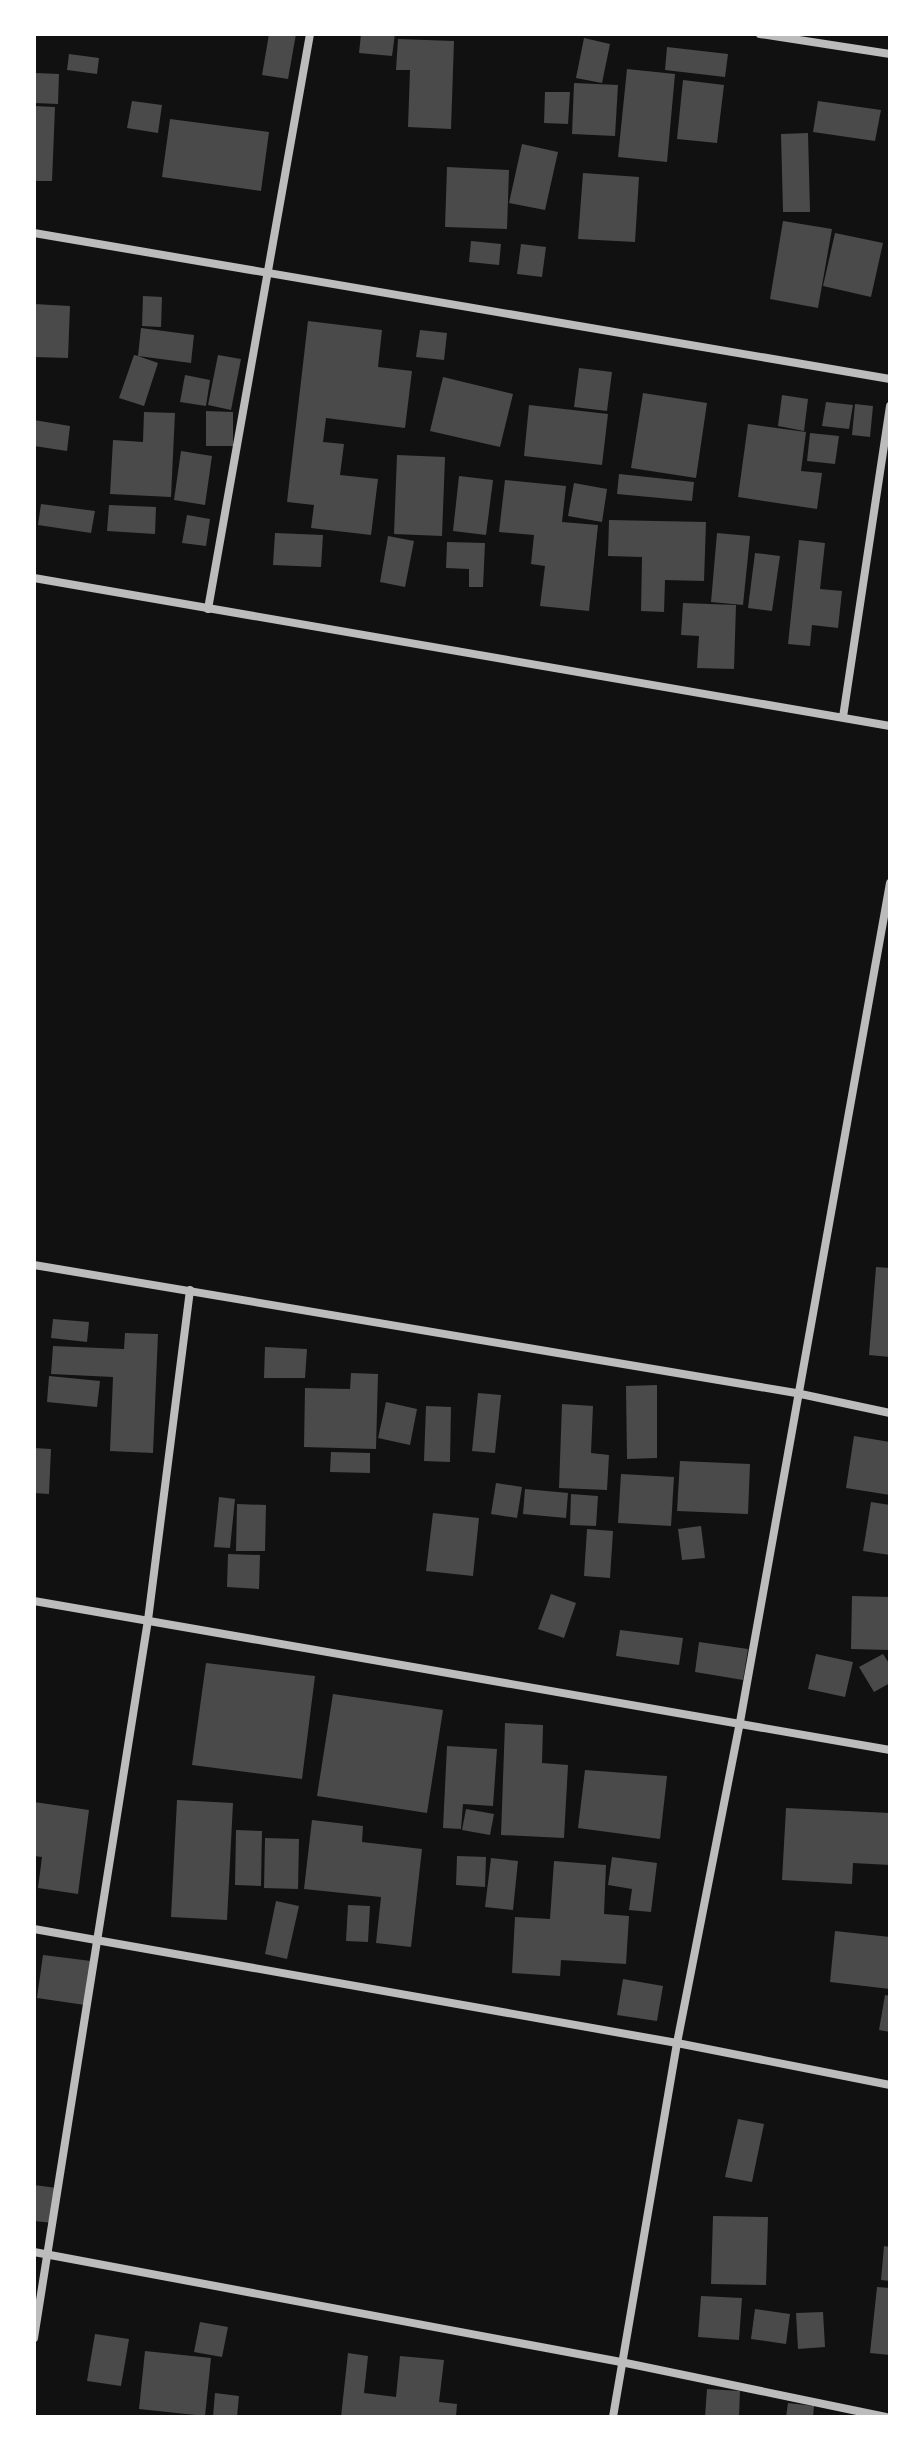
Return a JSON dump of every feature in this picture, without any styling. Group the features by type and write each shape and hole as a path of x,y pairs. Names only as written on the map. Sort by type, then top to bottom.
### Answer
{"street":[{"path":"208,609 310,34"},
{"path":"760,34 890,54"},
{"path":"34,233 890,379"},
{"path":"843,717 890,406"},
{"path":"34,578 890,726"},
{"path":"613,2417 677,2043 740,1722 796,1393 890,883"},
{"path":"34,1265 796,1393 890,1413"},
{"path":"34,2338 148,1620 190,1290"},
{"path":"34,1601 890,1750"},
{"path":"34,1929 677,2043 890,2085"},
{"path":"34,2252 621,2362 886,2417"}],"building":[{"path":"269,34 296,34 288,79 262,75"},
{"path":"361,34 395,34 392,56 359,53"},
{"path":"584,38 610,44 602,83 576,78"},
{"path":"398,39 454,41 451,129 408,127 410,70 396,70"},
{"path":"667,47 728,54 725,77 665,70"},
{"path":"69,54 99,58 97,74 67,70"},
{"path":"627,69 675,74 667,162 618,157"},
{"path":"35,73 59,74 58,104 34,103"},
{"path":"683,80 724,85 717,143 677,139"},
{"path":"574,83 618,85 615,136 572,134"},
{"path":"545,92 570,92 568,124 544,123"},
{"path":"132,101 162,105 158,133 127,128"},
{"path":"818,101 881,110 875,141 813,132"},
{"path":"34,106 55,107 52,181 34,181"},
{"path":"170,119 269,132 261,191 162,177"},
{"path":"808,133 810,212 783,212 781,134"},
{"path":"522,144 558,152 545,210 509,203"},
{"path":"447,167 509,170 507,229 445,227"},
{"path":"583,173 639,177 635,242 578,239"},
{"path":"783,221 832,229 818,308 770,299"},
{"path":"835,233 883,243 871,297 823,286"},
{"path":"471,241 501,244 499,265 469,262"},
{"path":"521,244 546,247 542,277 517,274"},
{"path":"143,296 162,297 161,327 142,326"},
{"path":"34,304 70,306 68,358 34,357"},
{"path":"308,321 382,330 378,367 412,371 405,428 326,418 323,442 344,444 340,475 378,479 371,535 311,528 314,505 287,502"},
{"path":"141,328 194,335 191,363 138,356"},
{"path":"420,330 447,333 444,360 416,357"},
{"path":"134,355 158,363 144,406 119,398"},
{"path":"218,355 241,359 231,410 208,405"},
{"path":"579,368 612,372 607,411 574,407"},
{"path":"185,375 210,380 206,406 180,402"},
{"path":"443,377 513,394 500,447 430,431"},
{"path":"643,393 707,403 696,478 631,468"},
{"path":"782,395 808,399 804,431 778,426"},
{"path":"826,402 853,405 849,429 822,426"},
{"path":"855,404 873,406 870,437 852,435"},
{"path":"529,405 608,414 602,465 524,456"},
{"path":"206,411 233,412 233,446 206,446"},
{"path":"144,412 175,413 171,497 110,494 113,440 143,442"},
{"path":"34,420 70,426 67,451 34,446"},
{"path":"748,424 806,432 801,471 822,473 817,509 738,497"},
{"path":"810,433 839,436 835,464 807,461"},
{"path":"181,451 212,456 205,505 174,500"},
{"path":"397,455 445,457 442,536 394,534"},
{"path":"619,474 694,482 692,501 617,494"},
{"path":"459,476 493,480 486,535 453,531"},
{"path":"505,480 566,486 562,522 598,525 589,611 540,606 545,566 531,564 534,535 499,532"},
{"path":"574,483 607,489 602,522 568,516"},
{"path":"41,504 95,511 91,533 38,525"},
{"path":"109,505 156,507 155,534 107,531"},
{"path":"187,515 210,519 206,546 182,543"},
{"path":"609,520 706,522 704,581 665,580 664,612 641,611 642,557 608,556"},
{"path":"275,533 323,535 321,567 273,565"},
{"path":"717,533 750,536 743,605 711,602"},
{"path":"388,536 414,541 405,587 380,582"},
{"path":"799,540 825,543 820,589 842,591 838,628 812,625 810,646 788,644"},
{"path":"447,542 485,543 483,587 469,587 469,569 446,568"},
{"path":"755,553 780,556 772,611 748,608"},
{"path":"683,603 736,605 734,669 697,668 699,636 681,635"},
{"path":"876,1267 890,1268 890,1357 869,1355"},
{"path":"53,1319 89,1322 87,1342 51,1338"},
{"path":"125,1333 158,1334 153,1453 110,1451 113,1377 51,1374 53,1346 124,1349"},
{"path":"265,1347 307,1349 305,1378 264,1378"},
{"path":"351,1373 378,1374 376,1449 304,1447 305,1388 350,1389"},
{"path":"49,1376 100,1381 97,1407 47,1402"},
{"path":"657,1385 657,1458 627,1459 626,1386"},
{"path":"478,1393 501,1395 495,1453 472,1451"},
{"path":"386,1402 417,1409 410,1445 378,1438"},
{"path":"562,1404 593,1406 591,1453 609,1455 607,1490 559,1488"},
{"path":"426,1406 451,1407 450,1462 424,1461"},
{"path":"854,1436 890,1442 890,1495 846,1488"},
{"path":"34,1448 51,1449 49,1494 34,1493"},
{"path":"331,1452 370,1453 370,1473 330,1472"},
{"path":"680,1461 750,1464 748,1514 677,1511"},
{"path":"621,1474 674,1477 671,1526 618,1523"},
{"path":"496,1483 522,1487 517,1518 491,1514"},
{"path":"525,1489 568,1493 566,1518 523,1514"},
{"path":"571,1494 598,1496 596,1526 570,1525"},
{"path":"219,1497 235,1499 230,1548 214,1547"},
{"path":"871,1502 890,1505 890,1555 863,1551"},
{"path":"237,1504 266,1505 265,1551 236,1551"},
{"path":"433,1513 479,1518 473,1576 426,1571"},
{"path":"701,1526 705,1558 682,1560 678,1529"},
{"path":"587,1529 613,1531 610,1578 584,1576"},
{"path":"228,1554 260,1555 259,1589 227,1587"},
{"path":"551,1594 576,1603 564,1638 538,1629"},
{"path":"852,1596 890,1597 890,1650 851,1649"},
{"path":"620,1630 683,1638 679,1665 616,1656"},
{"path":"699,1642 748,1649 743,1680 695,1672"},
{"path":"816,1654 853,1662 845,1697 808,1689"},
{"path":"883,1654 890,1665 890,1683 874,1692 859,1667"},
{"path":"206,1663 315,1676 302,1779 192,1765"},
{"path":"333,1694 443,1710 427,1813 317,1796"},
{"path":"505,1723 543,1725 542,1763 568,1765 564,1838 501,1835"},
{"path":"447,1746 497,1749 493,1806 463,1804 461,1829 443,1828"},
{"path":"585,1770 667,1776 660,1839 578,1828"},
{"path":"177,1800 233,1803 227,1920 171,1917"},
{"path":"34,1802 89,1810 78,1894 38,1888 42,1857 34,1856"},
{"path":"786,1808 890,1813 890,1865 853,1863 852,1884 782,1880"},
{"path":"466,1809 494,1814 490,1835 462,1830"},
{"path":"312,1820 363,1826 362,1842 422,1849 411,1947 376,1943 381,1897 304,1889"},
{"path":"236,1830 262,1831 261,1886 235,1885"},
{"path":"265,1838 299,1839 298,1889 264,1888"},
{"path":"457,1856 486,1857 485,1887 456,1885"},
{"path":"612,1857 657,1863 651,1912 629,1910 632,1889 608,1885"},
{"path":"491,1858 518,1861 513,1910 485,1907"},
{"path":"554,1861 606,1865 604,1914 629,1916 626,1964 561,1960 560,1976 512,1973 515,1917 550,1919"},
{"path":"276,1901 299,1906 287,1959 265,1954"},
{"path":"348,1905 370,1906 368,1942 346,1941"},
{"path":"835,1931 890,1937 890,1989 830,1982"},
{"path":"43,1955 91,1961 85,2005 37,1998"},
{"path":"623,1979 663,1986 657,2021 617,2015"},
{"path":"885,1995 890,1996 890,2032 879,2030"},
{"path":"738,2119 764,2124 752,2182 725,2177"},
{"path":"34,2185 57,2188 53,2223 34,2221"},
{"path":"713,2216 768,2217 766,2285 711,2284"},
{"path":"884,2246 890,2247 890,2281 881,2280"},
{"path":"877,2287 890,2288 890,2355 870,2353"},
{"path":"701,2296 742,2298 739,2340 698,2337"},
{"path":"755,2309 790,2314 786,2344 751,2339"},
{"path":"823,2312 825,2347 798,2349 796,2313"},
{"path":"200,2322 228,2327 222,2357 194,2352"},
{"path":"95,2334 129,2339 121,2386 87,2381"},
{"path":"145,2351 211,2358 205,2416 139,2409"},
{"path":"348,2353 368,2356 364,2393 396,2397 400,2356 444,2360 439,2402 457,2404 456,2417 341,2417"},
{"path":"707,2389 740,2391 739,2417 705,2417"},
{"path":"215,2393 239,2396 237,2417 213,2417"},
{"path":"788,2403 814,2406 813,2417 786,2417"}]}
